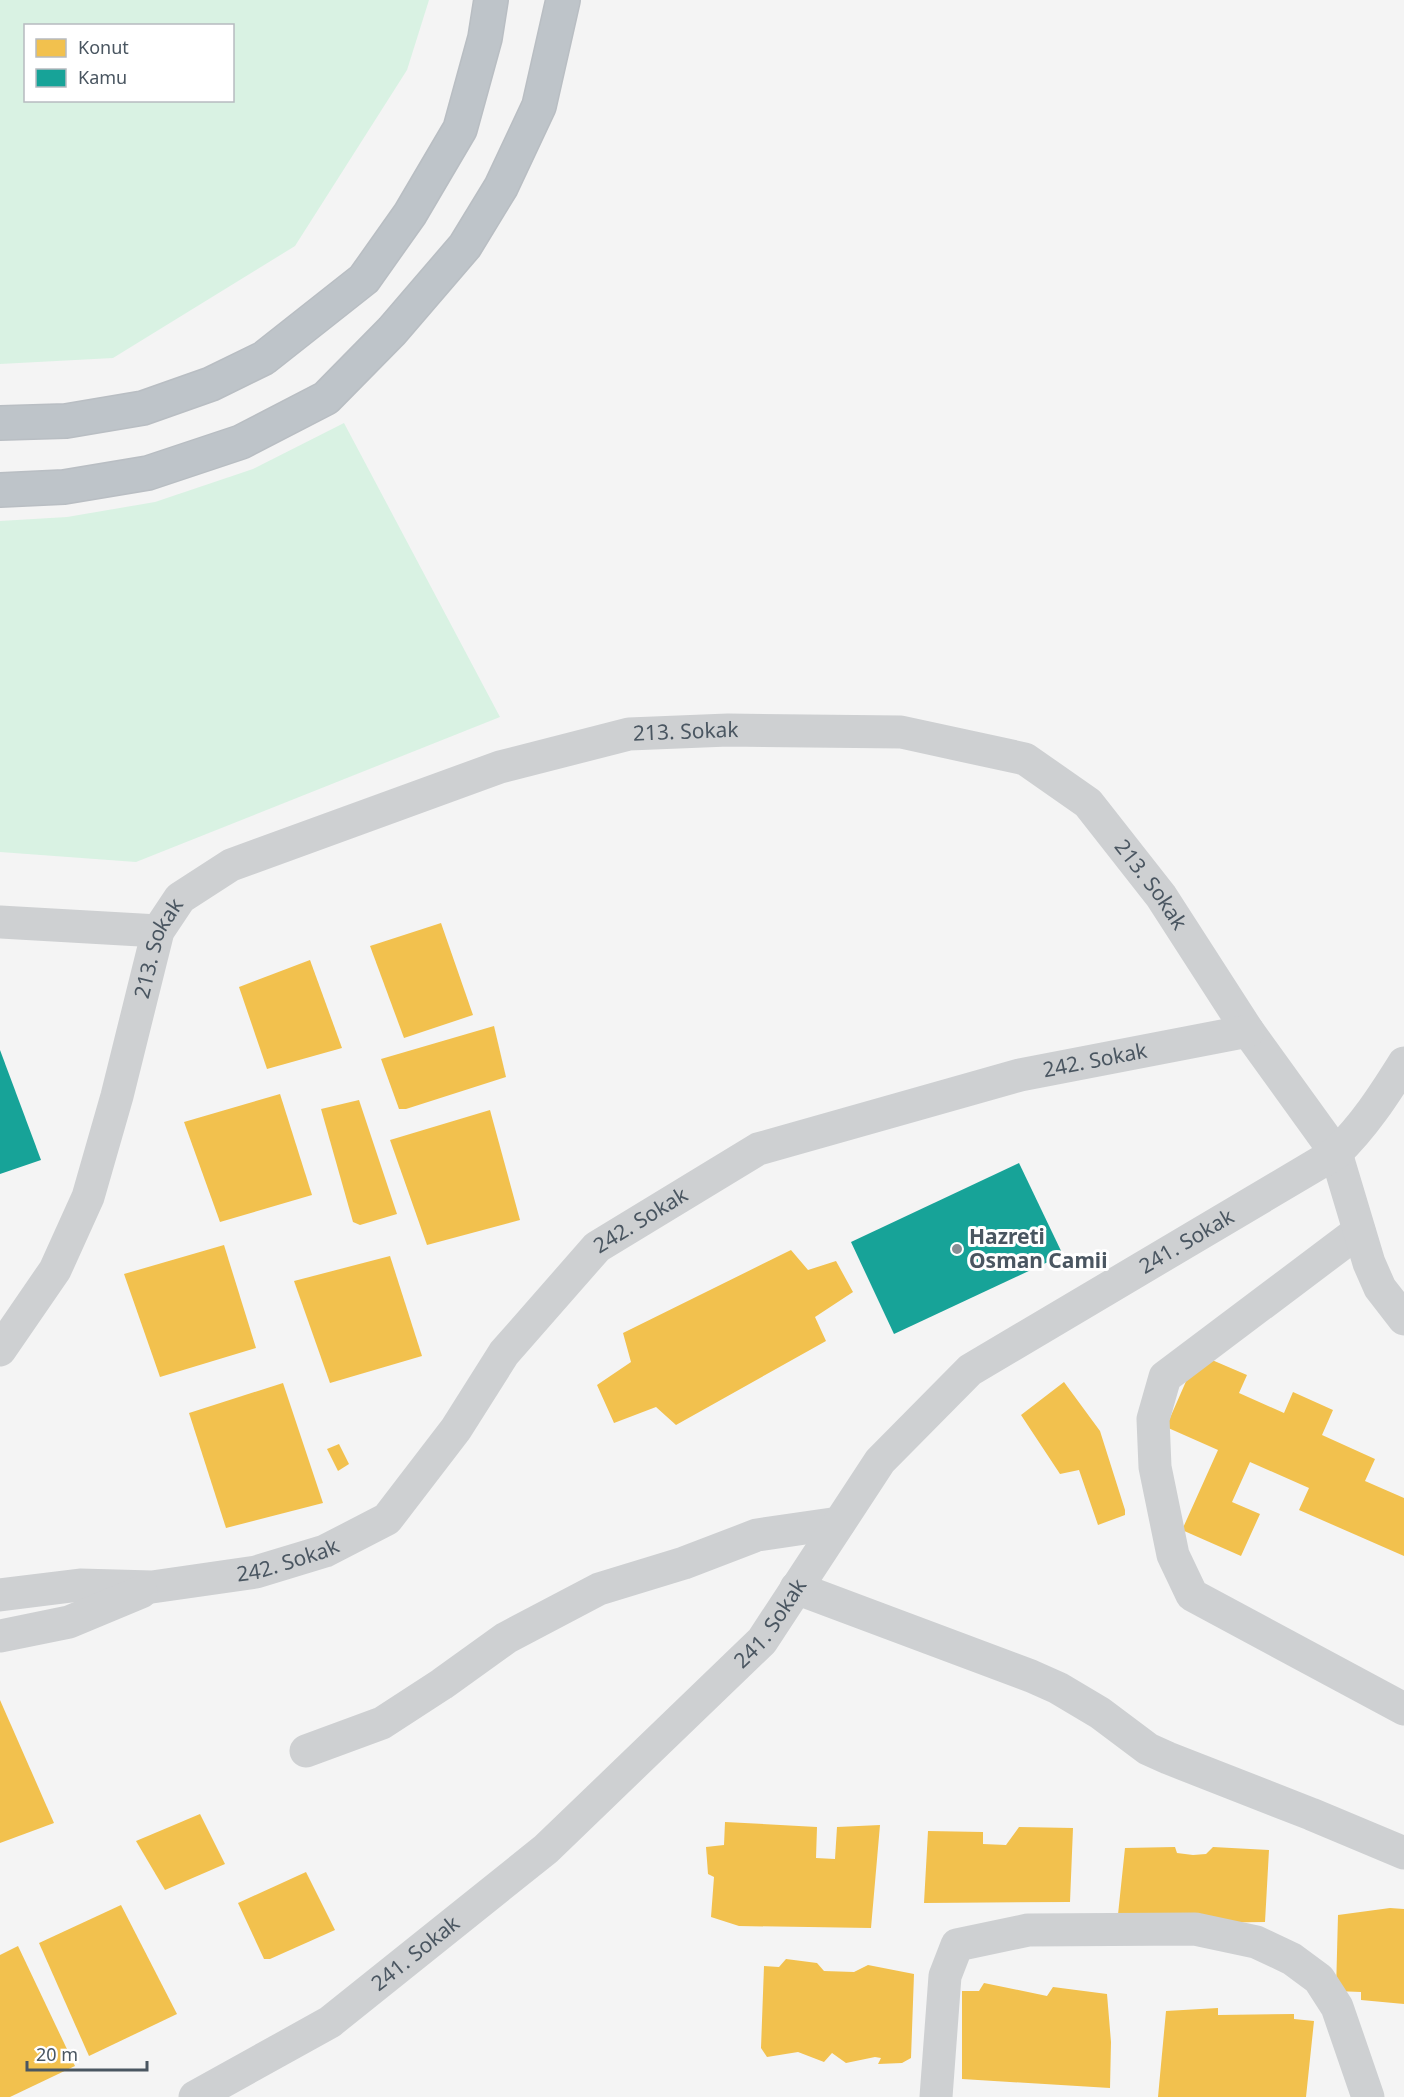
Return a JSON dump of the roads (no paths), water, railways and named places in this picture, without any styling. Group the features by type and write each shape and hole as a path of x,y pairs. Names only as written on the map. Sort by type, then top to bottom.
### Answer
{"highway":[{"path":"0,423 66,421 143,408 211,384 264,358 364,279 411,214 460,129 485,38 491,0"},
{"path":"0,490 64,487 148,473 241,442 326,398 392,331 465,246 501,187 538,106 563,0"}],"street":[{"name":"213. Sokak","path":"0,1350 55,1270 88,1197 117,1096 158,931 180,898 231,864 500,767 629,734 728,730 901,732 1025,759 1088,803 1161,896 1248,1030 1336,1153 1359,1231 1380,1288 1404,1319"},
{"path":"0,922 158,931"},
{"name":"242. Sokak","path":"0,1594 80,1585 152,1587 256,1572 325,1551 387,1519 456,1429 504,1353 597,1247 758,1149 1020,1076 1248,1030"},
{"name":"241. Sokak","path":"195,2097 330,2022 546,1849 762,1641 880,1461 970,1370 1336,1153 1350,1140 1379,1103 1404,1063"},
{"path":"1359,1231 1165,1377 1153,1419 1155,1467 1173,1555 1192,1595 1404,1709"},
{"path":"306,1751 382,1723 506,1638 599,1589 684,1563 757,1535 839,1523"},
{"name":"242. Sokak","path":"0,1636 69,1622 152,1587"},
{"path":"796,1588 1030,1676 1086,1704 1126,1734 1158,1753 1404,1853"},
{"path":"936,2097 945,1976 957,1945 1028,1930 1195,1929 1256,1942 1292,1959 1319,1979 1337,2007 1368,2097"}],"place":[{"name":"Hazreti Osman Camii","path":"957,1249"}]}
